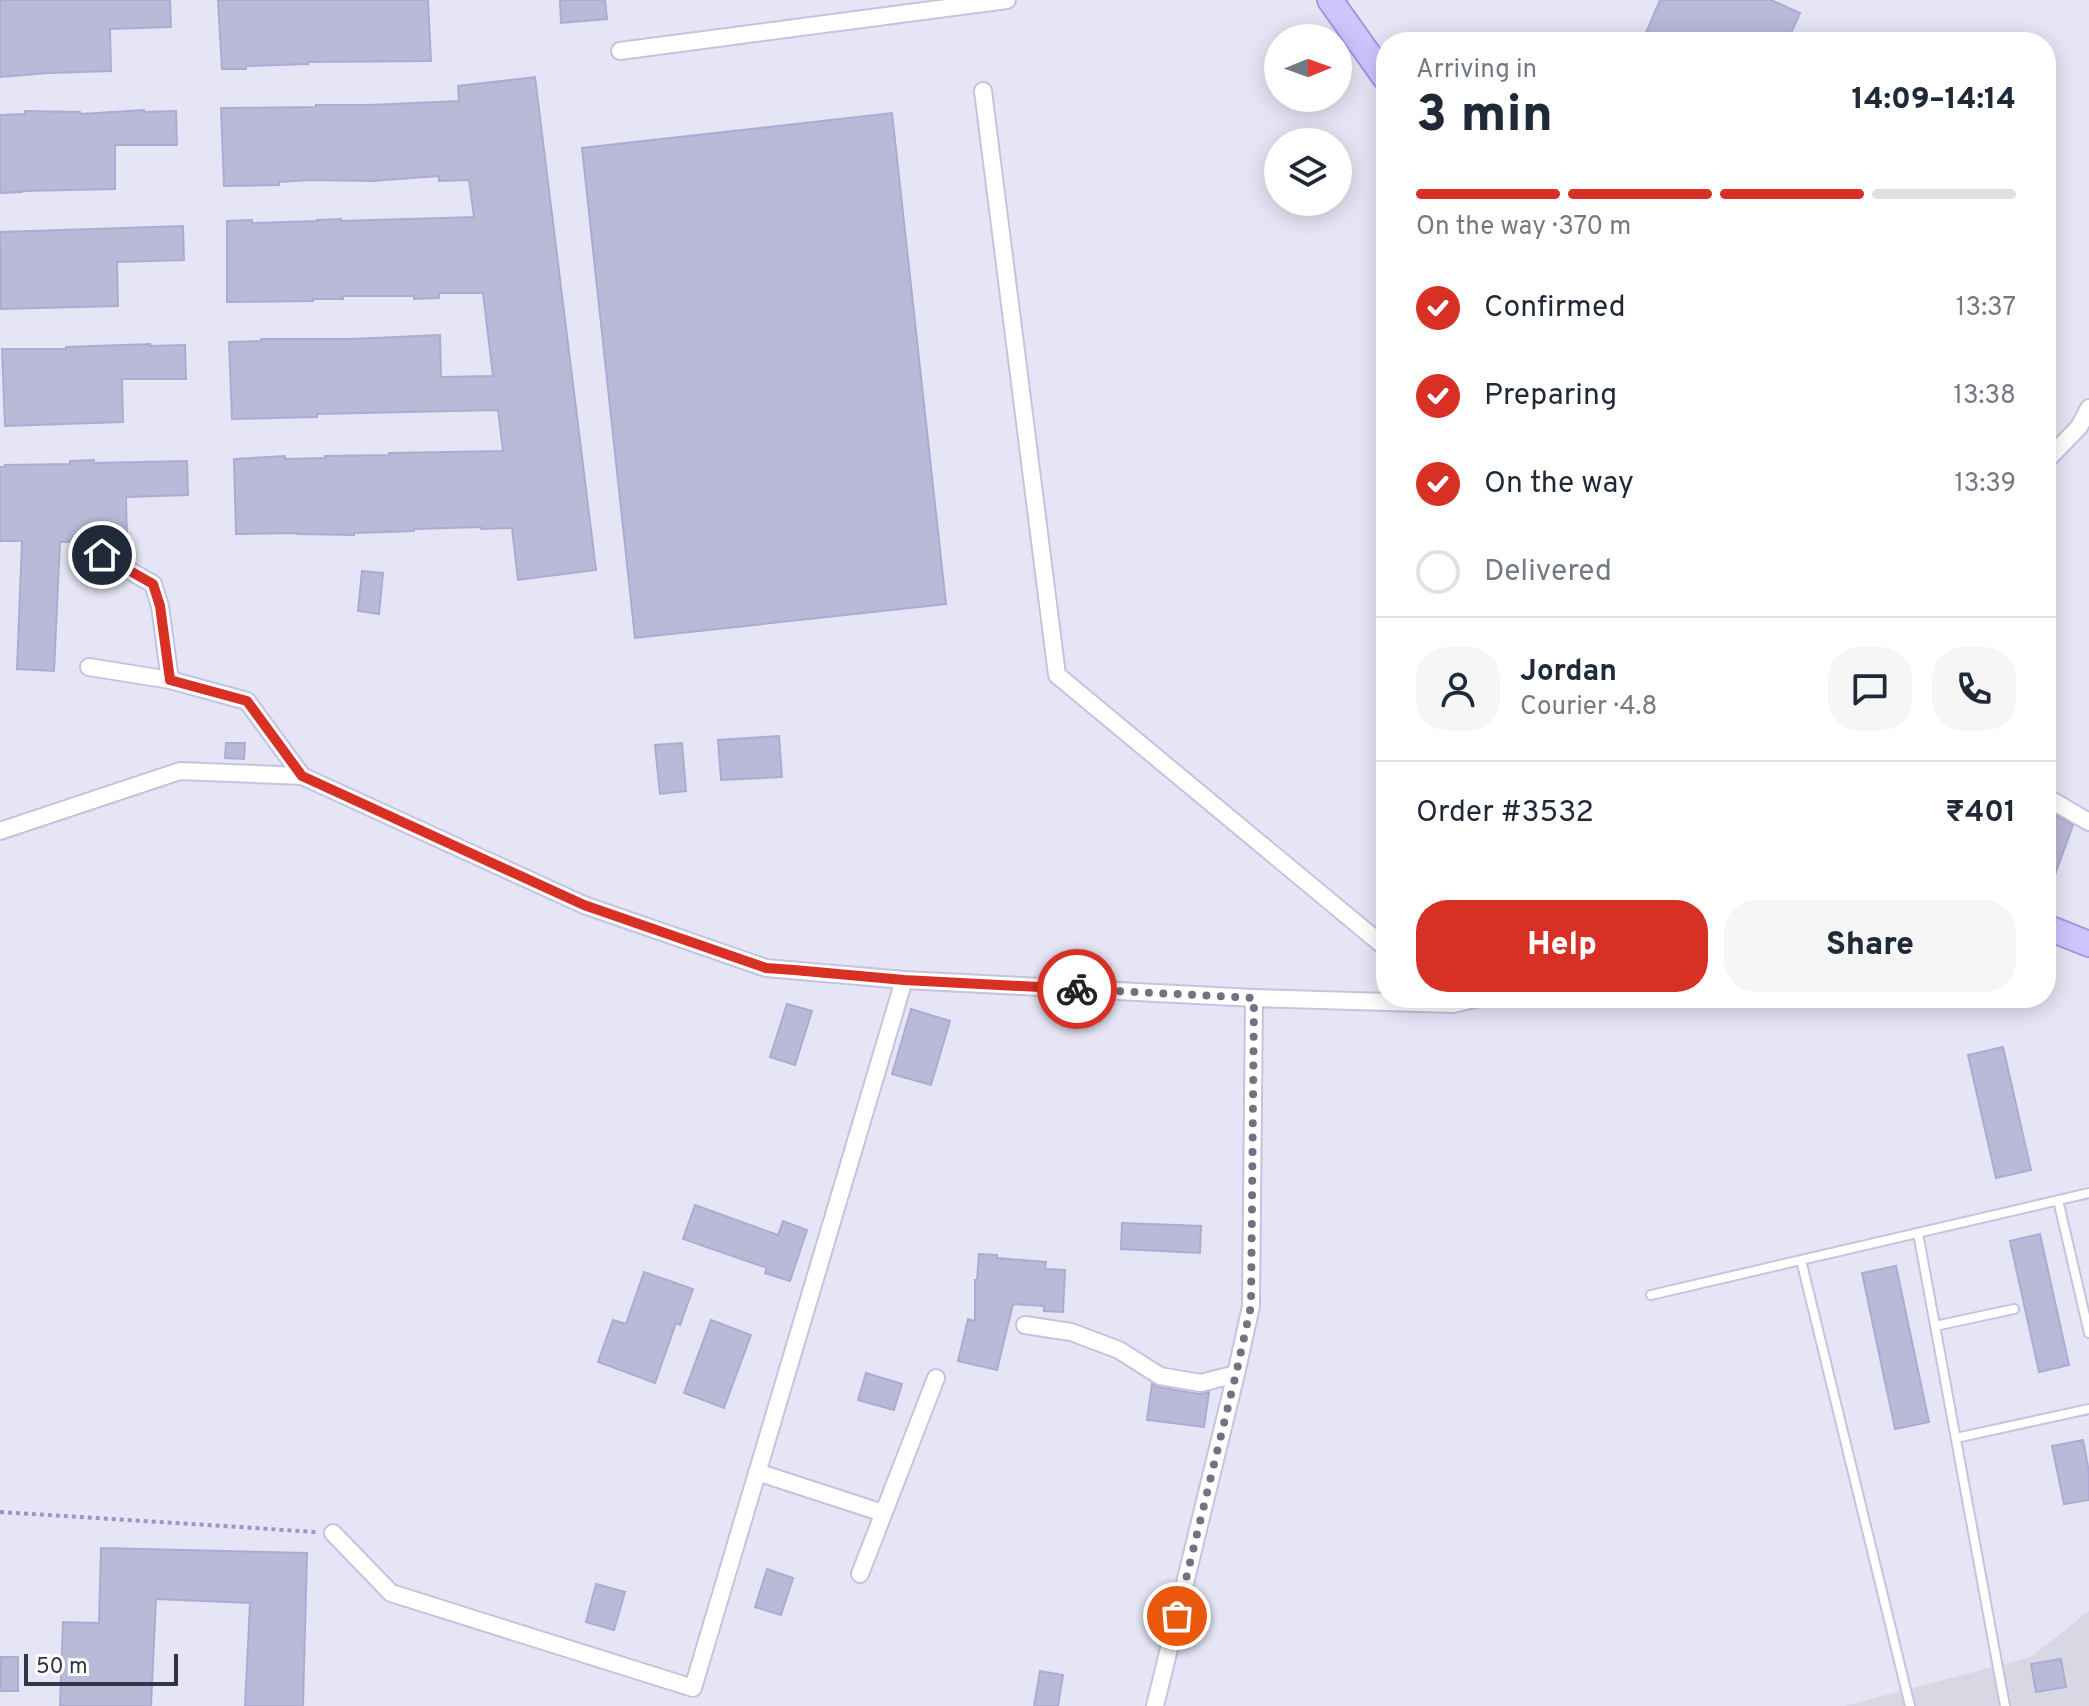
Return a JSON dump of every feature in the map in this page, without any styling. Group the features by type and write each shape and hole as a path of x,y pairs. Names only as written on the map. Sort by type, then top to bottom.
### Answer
{"main road":[{"path":"1330,0 1376,65"},
{"path":"2056,931 2089,944"}],"street":[{"path":"620,51 1007,0"},
{"path":"983,91 1057,675 1376,940"},
{"path":"2056,451 2079,427 2089,408"},
{"path":"90,567 102,555 153,584 160,606 170,680"},
{"path":"89,667 170,680 247,701 302,776"},
{"path":"0,831 180,771 302,776 584,905 766,968 904,980 1254,998 1376,1000"},
{"path":"2056,803 2089,822"},
{"path":"333,1533 391,1593 693,1688 904,980"},
{"path":"1155,1706 1251,1306 1254,998"},
{"path":"1025,1325 1071,1332 1119,1350 1160,1376 1201,1383 1236,1374"},
{"path":"860,1574 936,1378"},
{"path":"757,1472 883,1513"}],"lane":[{"path":"1651,1295 2089,1193"},
{"path":"2058,1200 2089,1333"},
{"path":"1918,1233 2005,1706"},
{"path":"1801,1260 1910,1706"},
{"path":"1935,1326 2014,1309"},
{"path":"1956,1438 2089,1409"}],"path":[{"path":"0,1512 333,1533"}],"shaded area":[{"path":"2089,1611 2089,1706 1844,1706 2031,1657"}],"building":[{"path":"0,0 170,0 171,27 110,29 111,71 0,77"},
{"path":"218,0 428,0 431,61 308,62 222,69"},
{"path":"560,0 605,0 607,19 561,23"},
{"path":"1660,0 1771,0 1800,13 1791,32 1646,32"},
{"path":"535,77 596,570 518,580 512,528 414,529 354,535 236,534 234,459 503,451 498,410 232,419 229,342 440,335 441,377 493,376 483,293 439,293 439,298 414,299 414,296 343,296 343,299 313,301 227,302 227,221 252,220 252,223 474,217 469,180 439,181 439,176 224,186 221,108 459,101 458,86"},
{"path":"25,111 81,114 176,111 177,145 115,145 115,189 0,193 0,115 25,114"},
{"path":"892,113 946,604 635,638 582,148"},
{"path":"183,226 184,260 117,262 118,306 1,309 0,232"},
{"path":"185,345 186,379 122,379 123,422 5,426 2,349"},
{"path":"94,460 94,463 187,461 188,495 126,497 127,540 60,542 54,671 17,669 22,541 0,541 0,467"},
{"path":"362,571 383,573 379,614 358,611"},
{"path":"779,736 782,777 721,780 718,740"},
{"path":"226,743 245,743 244,759 225,758"},
{"path":"682,743 686,791 660,794 655,745"},
{"path":"2056,816 2073,825 2056,872"},
{"path":"787,1004 812,1011 795,1065 770,1057"},
{"path":"911,1009 950,1021 931,1085 892,1074"},
{"path":"2003,1047 2031,1170 1996,1178 1968,1055"},
{"path":"695,1205 778,1235 783,1221 807,1230 790,1281 765,1273 767,1268 683,1239"},
{"path":"1122,1223 1201,1226 1200,1253 1121,1249"},
{"path":"2040,1234 2069,1365 2039,1372 2010,1241"},
{"path":"979,1254 1046,1262 1045,1269 1065,1270 1063,1312 1044,1311 1044,1306 1013,1304 997,1370 958,1361 968,1319 975,1321 975,1280"},
{"path":"1896,1266 1929,1422 1895,1429 1862,1273"},
{"path":"644,1272 693,1289 680,1325 676,1323 655,1383 598,1362 613,1320 626,1324"},
{"path":"711,1320 751,1335 724,1408 684,1393"},
{"path":"866,1373 902,1384 894,1410 858,1400"},
{"path":"1152,1384 1199,1394 1209,1392 1204,1427 1147,1420"},
{"path":"2083,1440 2089,1472 2089,1500 2064,1504 2052,1446"},
{"path":"101,1548 307,1553 303,1706 245,1706 250,1603 156,1599 151,1706 60,1706 63,1622 99,1623"},
{"path":"767,1569 793,1578 781,1615 755,1607"},
{"path":"596,1584 625,1592 614,1630 586,1622"},
{"path":"1,1657 18,1657 18,1691 0,1691"},
{"path":"2061,1659 2066,1687 2036,1692 2031,1664"},
{"path":"1040,1671 1063,1675 1058,1706 1034,1706"}],"way so far":[{"path":"1077,989 1254,998 1251,1306 1177,1616"}],"route":[{"path":"102,555 153,584 160,606 170,680 247,701 302,776 584,905 766,968 904,980 1077,989"}]}
